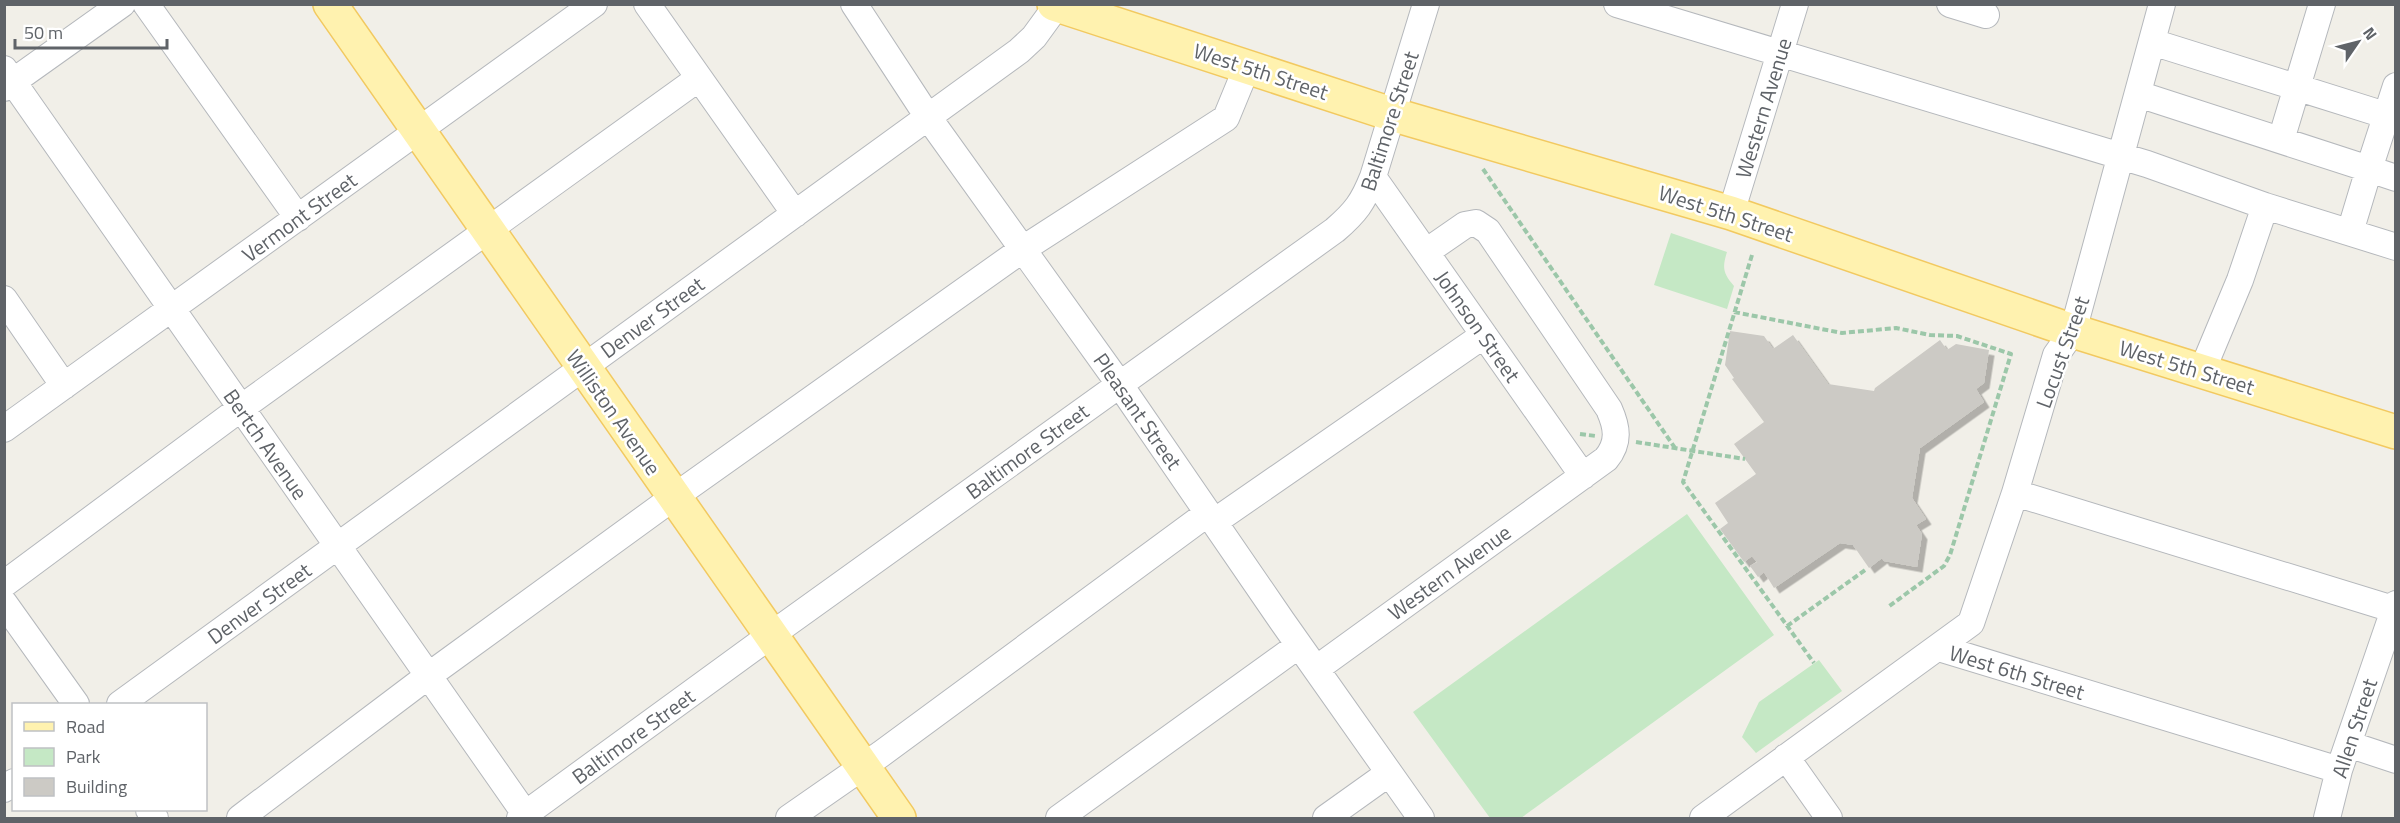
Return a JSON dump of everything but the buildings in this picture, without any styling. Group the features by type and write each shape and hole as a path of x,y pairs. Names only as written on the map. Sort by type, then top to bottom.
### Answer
{"main road":[{"name":"Williston Avenue","path":"330,4 417,132 899,819"},
{"name":"West 5th Street","path":"1056,5 1391,114 1731,213 2073,331 2396,432"}],"street":[{"path":"7,80 122,4"},
{"path":"146,4 298,218"},
{"name":"Vermont Street","path":"4,429 594,4"},
{"path":"647,4 795,214"},
{"name":"Pleasant Street","path":"854,4 928,117 1120,385 1421,819"},
{"name":"Baltimore Street","path":"525,817 771,634 1335,230 1352,215 1364,200 1373,177 1426,4"},
{"path":"1617,4 2121,156 2265,206 2396,247"},
{"name":"Western Avenue","path":"1731,213 1795,4"},
{"path":"1950,4 1986,15"},
{"name":"Locust Street","path":"1939,648 1971,623 2015,494 2056,355 2073,331 2162,4"},
{"path":"2281,140 2322,4"},
{"name":"Denver Street","path":"123,703 1019,51 1034,37 1056,5"},
{"path":"2152,42 2385,115"},
{"path":"240,819 428,676 674,497 1023,249 1226,118 1247,67"},
{"path":"4,584 241,408 699,78"},
{"name":"Bertch Avenue","path":"7,80 172,309 525,817"},
{"path":"2350,232 2396,86"},
{"path":"2138,94 2396,178"},
{"name":"Johnson Street","path":"1373,177 1583,476"},
{"path":"2202,371 2240,280 2265,206"},
{"path":"1426,252 1466,225 1476,223 1488,231 1609,409 1616,427 1615,439"},
{"path":"4,299 64,386"},
{"path":"789,819 1211,518 1484,335"},
{"name":"Western Avenue","path":"1316,669 1606,459 1612,452 1615,439"},
{"path":"2015,494 2395,608"},
{"path":"4,603 74,703"},
{"name":"Allen Street","path":"2327,819 2339,770 2395,608"},
{"path":"1059,819 1299,645"},
{"name":"West 6th Street","path":"1703,819 1939,648 2339,770"},
{"path":"2348,744 2396,760"},
{"path":"1786,758 1829,819"},
{"path":"1326,819 1389,773"}],"path":[{"path":"1483,168 1675,448"},
{"path":"1752,255 1683,482 1814,663"},
{"path":"1734,312 1842,333 1896,328 1930,335 1957,336 2011,354 1950,555 1944,566 1888,607"},
{"path":"1580,434 1745,459"},
{"path":"1787,626 1865,570"}],"green space":[{"path":"1671,233 1727,252 1724,270 1734,286 1727,309 1654,285"},
{"path":"1687,514 1774,635 1521,818 1490,818 1413,712"},
{"path":"1819,660 1842,691 1756,753 1742,737 1759,702"}]}
